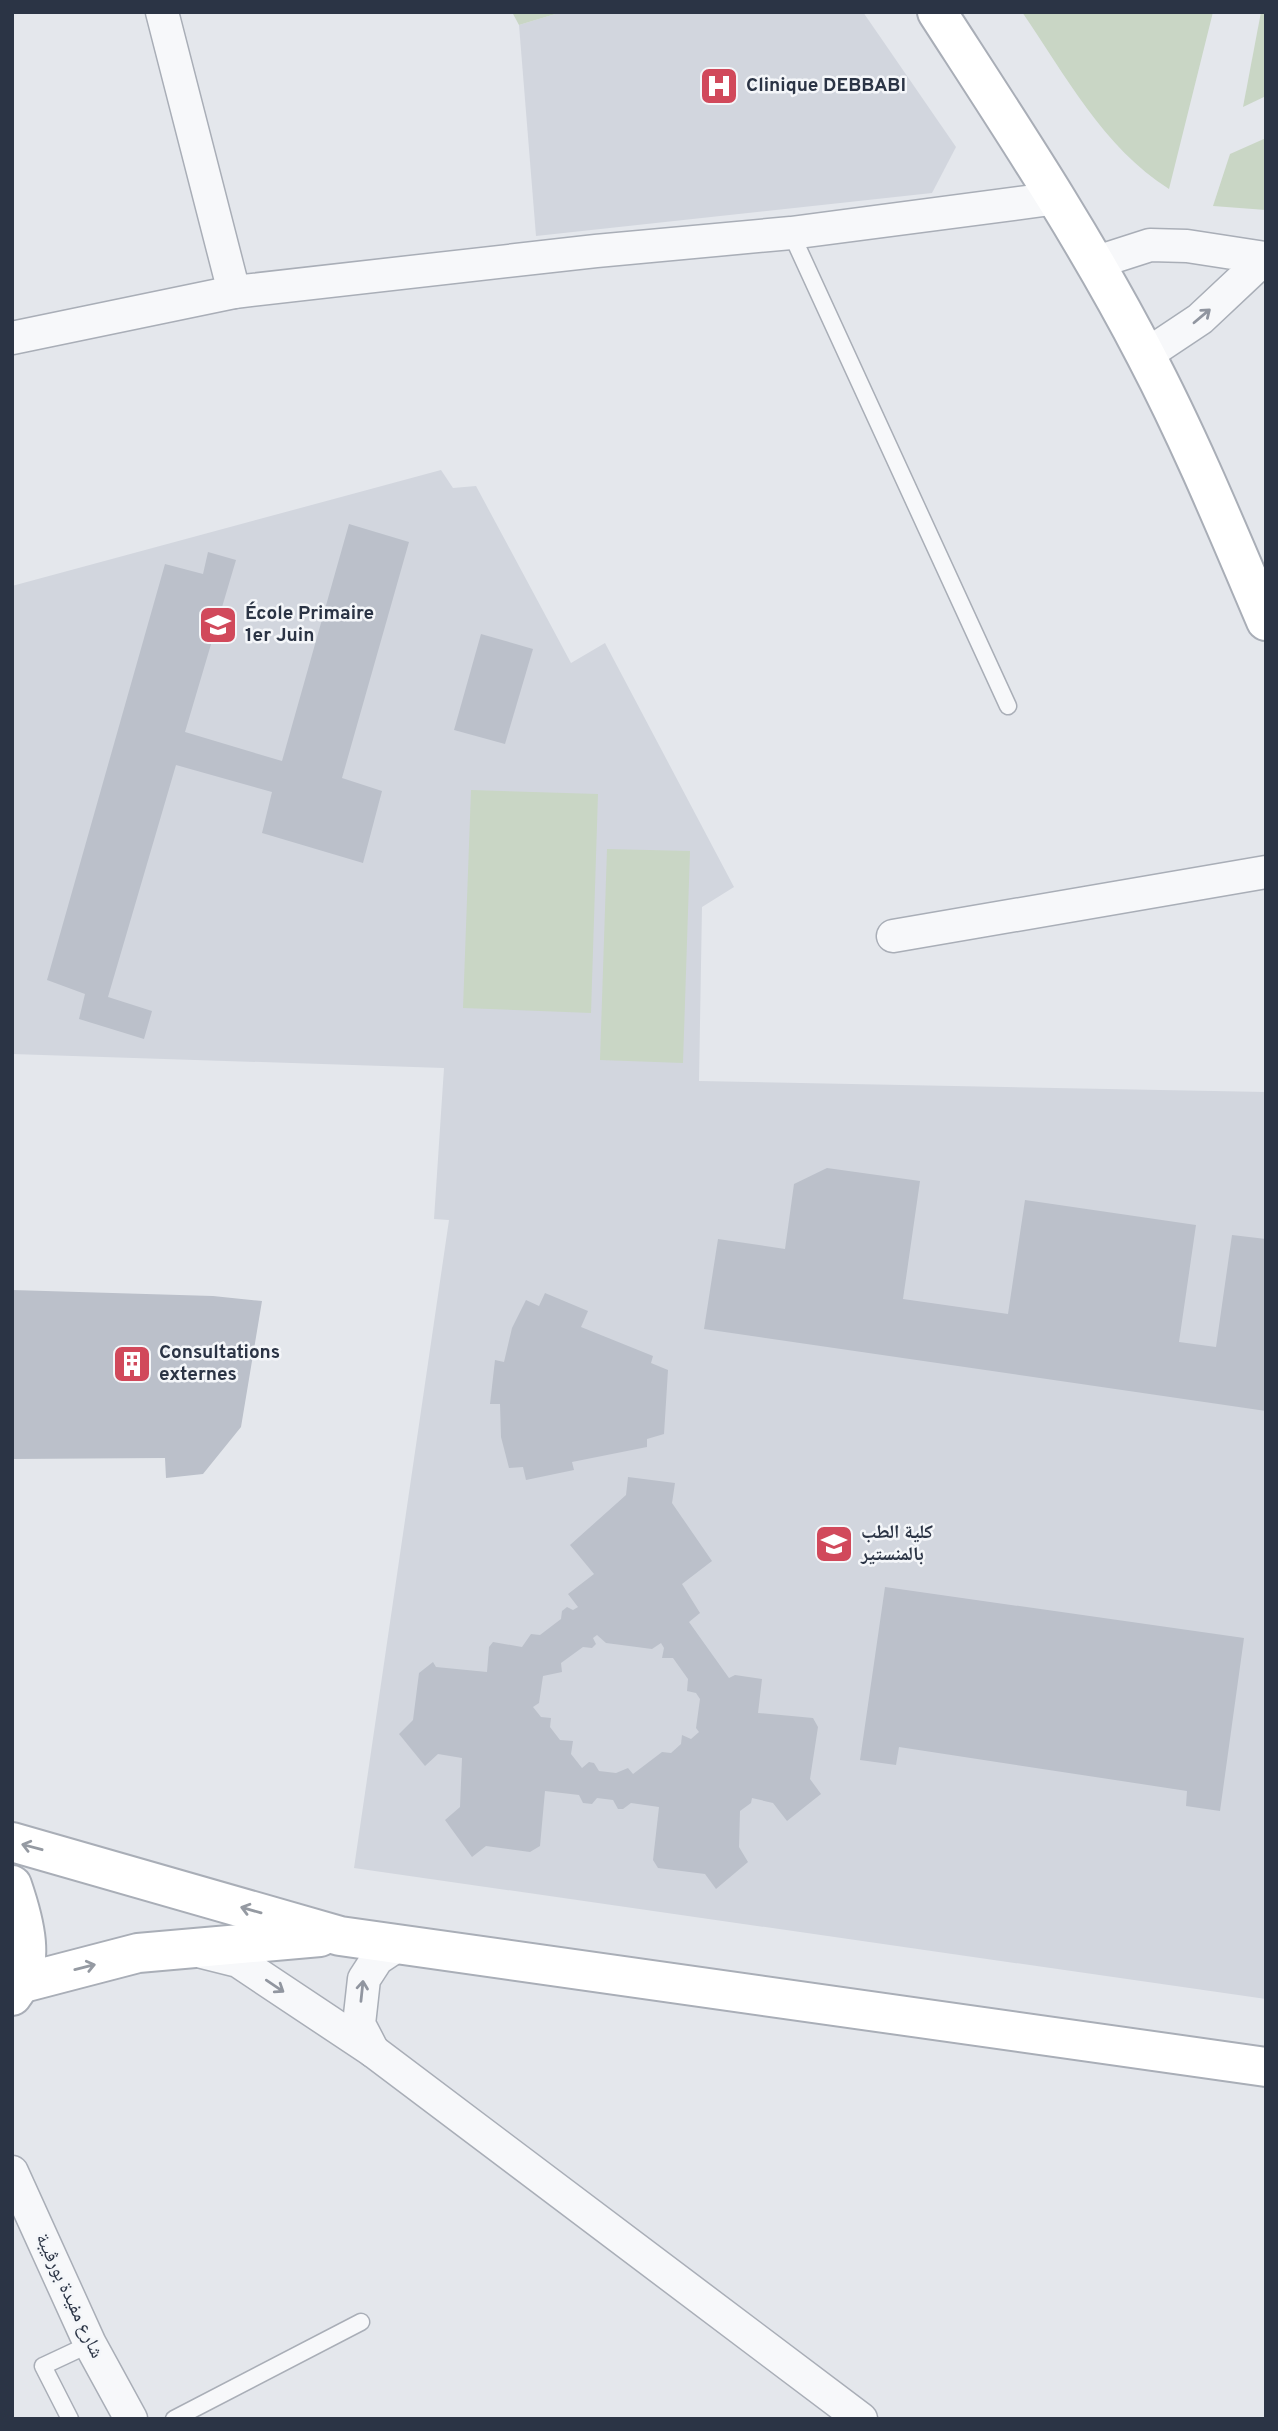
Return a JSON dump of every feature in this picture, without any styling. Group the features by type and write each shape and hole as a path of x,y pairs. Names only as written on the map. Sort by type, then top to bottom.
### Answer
{"main road":[{"path":"937,12 1058,198 1146,355 1208,485 1266,621"},
{"path":"12,1842 340,1936 1266,2067"},
{"path":"12,1885 24,1921 24,1972 15,1990"},
{"path":"15,1990 138,1954 340,1936"}],"street":[{"path":"162,12 234,292"},
{"path":"12,338 234,292 596,251 791,233 1058,198"},
{"path":"1094,264 1150,245 1187,246 1265,257"},
{"path":"1146,355 1200,319 1265,257"},
{"path":"893,936 1266,872"},
{"path":"373,2051 359,2024 364,1979 377,1959 401,1943"},
{"path":"192,1949 237,1961 373,2051 861,2419"},
{"name":"شارع مفيدة بورڨيبة","path":"12,2172 90,2344 131,2419"}],"lane":[{"path":"791,233 1008,706"},
{"path":"174,2419 360,2322"},
{"path":"70,2419 43,2366 90,2344"}],"shaded area":[{"name":"Clinique DEBBABI","path":"562,12 863,12 956,147 932,193 536,236 519,25"},
{"name":"كلية الطب بالمنستير","path":"441,470 453,488 476,486 571,663 605,643 734,887 702,907 699,1081 1266,1092 1266,1999 354,1868 449,1220 434,1219 444,1068 12,1054 12,586"}],"green space":[{"path":"512,12 562,12 519,25"},
{"path":"1022,12 1213,12 1169,189 1124,153 1105,131 1070,85"},
{"path":"1261,12 1266,12 1266,96 1243,107"},
{"path":"1266,138 1266,210 1213,206 1230,154"},
{"path":"471,790 598,794 591,1013 463,1008"},
{"path":"607,849 690,851 683,1063 600,1060"}],"building":[{"path":"349,524 409,542 342,778 382,791 363,863 262,833 272,792 176,765 108,997 152,1011 144,1039 79,1019 85,994 47,980 165,564 203,574 208,552 236,560 185,732 282,761"},
{"path":"481,634 533,649 505,744 454,730"},
{"path":"827,1168 920,1181 903,1299 1008,1314 1025,1200 1196,1225 1179,1342 1216,1347 1232,1235 1266,1239 1266,1411 704,1329 718,1239 785,1249 794,1184"},
{"name":"Consultations externes","path":"12,1290 213,1296 262,1301 241,1427 203,1474 166,1478 165,1458 12,1459"},
{"path":"545,1293 588,1311 581,1327 653,1356 651,1363 668,1370 664,1434 647,1439 647,1447 572,1462 574,1470 526,1480 523,1467 509,1468 501,1437 500,1404 490,1404 495,1360 504,1362 512,1328 526,1300 539,1306"},
{"path":"628,1477 675,1483 672,1503 712,1561 682,1584 700,1613 689,1622 729,1678 735,1675 762,1679 758,1713 813,1718 818,1727 810,1779 821,1794 787,1821 773,1803 752,1798 751,1803 740,1811 739,1847 748,1862 716,1889 705,1874 658,1868 653,1860 659,1807 631,1803 618,1809 613,1800 597,1798 592,1804 583,1803 579,1795 545,1791 540,1846 530,1852 486,1846 472,1857 445,1820 460,1807 462,1758 438,1754 425,1766 399,1734 413,1720 419,1673 433,1662 436,1667 487,1672 489,1647 493,1642 522,1647 531,1634 540,1635 561,1619 562,1611 567,1607 573,1610 578,1607 568,1594 594,1574 570,1545 626,1495","holes":["597,1635 606,1643 652,1649 661,1643 664,1648 662,1658 673,1658 688,1679 687,1691 696,1693 700,1699 696,1728 699,1732 691,1739 682,1735 681,1744 671,1753 662,1752 633,1774 628,1768 616,1773 599,1771 594,1763 589,1762 582,1768 571,1754 573,1741 560,1740 550,1727 551,1718 541,1717 533,1707 539,1703 543,1676 562,1672 561,1663 583,1647 592,1648 596,1644 593,1638"]},
{"path":"885,1587 1244,1638 1220,1811 1186,1806 1187,1791 899,1747 896,1765 860,1760"}],"place":[{"name":"Clinique DEBBABI","path":"719,86"},
{"name":"École Primaire 1er Juin","path":"218,625"},
{"name":"Consultations externes","path":"132,1364"},
{"name":"كلية الطب بالمنستير","path":"834,1544"}]}
